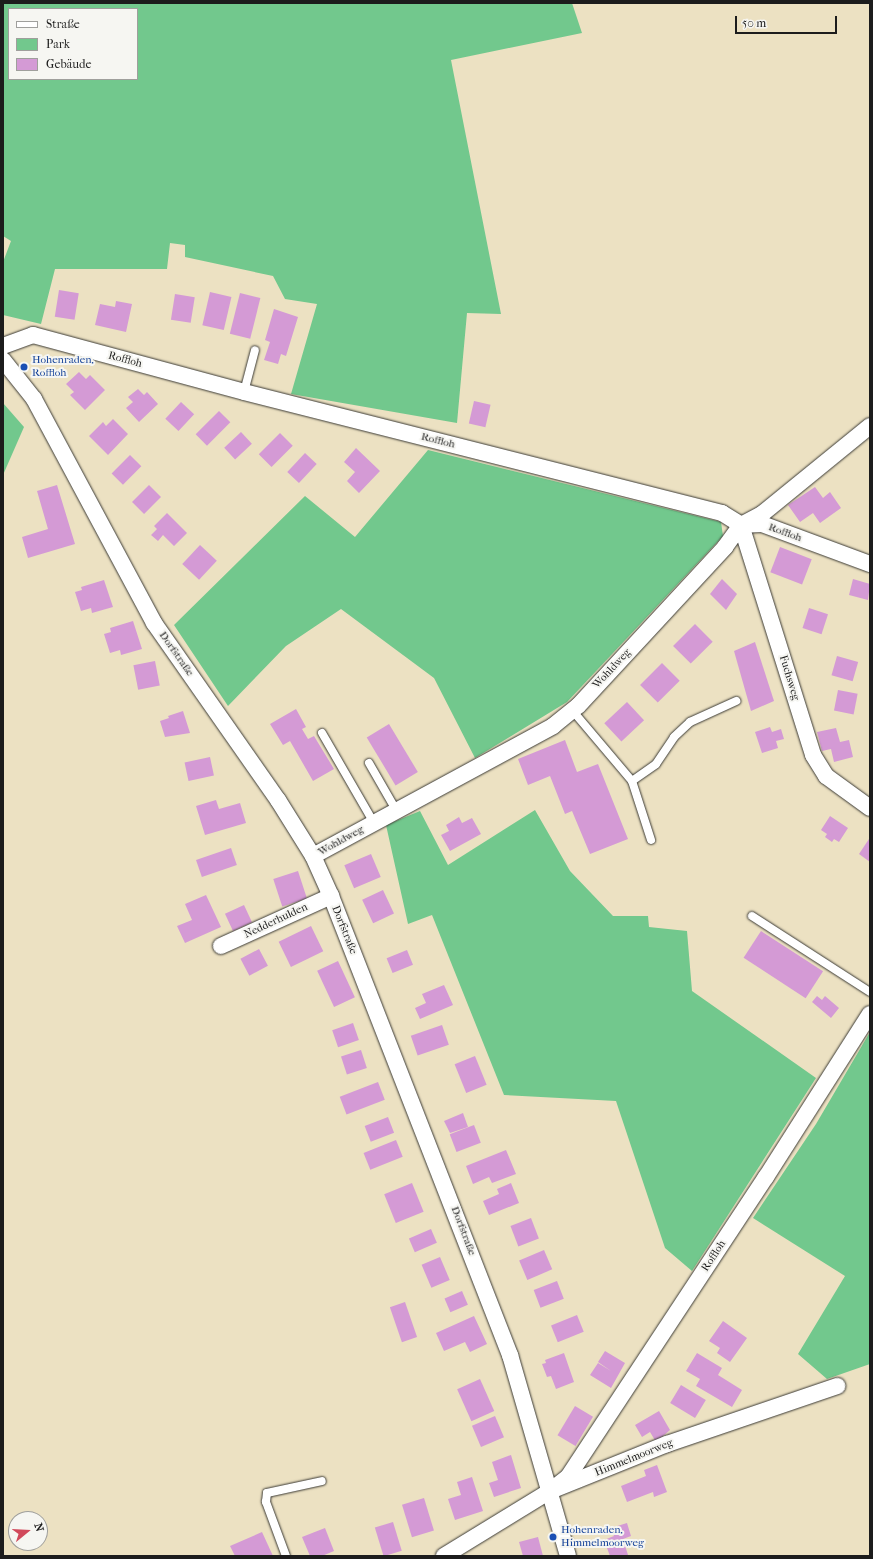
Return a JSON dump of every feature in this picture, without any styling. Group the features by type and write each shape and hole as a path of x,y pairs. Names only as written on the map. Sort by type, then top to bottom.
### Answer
{"street":[{"name":"Roffloh","path":"3,346 33,335 244,392 722,513 741,524 762,524 870,564"},
{"name":"Dorfstraße","path":"3,360 34,399 154,622 278,800 313,856 331,896 510,1355 568,1556"},
{"name":"Wohldweg","path":"313,856 553,726 572,710 725,547 741,524 762,514 870,426"},
{"name":"Fuchsweg","path":"741,524 813,755 826,776 870,808"},
{"name":"Nedderhulden","path":"221,946 331,896"},
{"name":"Roffloh","path":"550,1491 568,1476 766,1177 870,1014"},
{"name":"Himmelmoorweg","path":"444,1556 550,1491 667,1444 837,1386"}],"lane":[{"path":"244,392 255,350"},
{"path":"632,781 656,764 674,737 690,722 736,701"},
{"path":"572,710 632,781 651,840"},
{"path":"322,733 374,823"},
{"path":"369,763 396,810"},
{"path":"752,916 870,992"},
{"path":"286,1556 266,1502 267,1493 322,1480"}],"green space":[{"path":"3,3 572,3 582,33 451,60 501,314 467,313 457,423 291,394 317,304 285,299 273,276 185,257 185,245 170,243 167,269 55,269 41,324 3,315 3,262 11,241 3,236"},
{"path":"3,403 24,427 3,475"},
{"path":"428,450 721,522 723,536 567,702 475,758 434,678 341,609 286,646 228,706 174,625 305,496 355,537"},
{"path":"535,810 570,871 613,916 648,916 649,927 687,931 692,991 816,1078 692,1271 665,1248 616,1101 504,1095 432,915 408,924 386,825 420,811 448,865"},
{"path":"870,1032 870,1364 827,1379 798,1354 845,1276 753,1218 816,1124"}],"building":[{"path":"59,290 79,293 75,320 55,317"},
{"path":"210,292 231,297 224,330 202,325"},
{"path":"240,293 260,298 250,339 230,334"},
{"path":"175,294 195,297 191,323 171,320"},
{"path":"116,301 132,304 126,332 95,325 100,304 115,307"},
{"path":"274,309 298,317 286,356 281,354 278,364 264,360 270,342 265,340"},
{"path":"79,372 86,379 90,375 105,390 85,410 70,395 74,392 66,384"},
{"path":"138,389 144,395 147,392 158,404 139,422 126,408 133,402 128,397"},
{"path":"474,401 491,405 485,427 469,423"},
{"path":"181,402 194,414 178,431 165,419"},
{"path":"219,411 230,422 207,446 196,434"},
{"path":"113,419 128,434 108,455 89,436 103,422 106,426"},
{"path":"241,432 252,444 235,459 224,448"},
{"path":"280,433 293,446 272,467 259,454"},
{"path":"356,448 380,471 359,493 347,481 355,472 344,462"},
{"path":"305,453 317,464 299,483 287,472"},
{"path":"130,455 141,466 123,485 112,473"},
{"path":"57,485 75,544 28,558 22,537 48,529 37,491"},
{"path":"149,485 161,497 144,514 132,502"},
{"path":"815,487 823,498 830,492 841,508 820,523 813,513 800,522 788,505"},
{"path":"167,513 187,533 174,546 163,535 158,541 151,535 157,529 154,526"},
{"path":"200,545 217,561 199,580 182,564"},
{"path":"780,547 812,559 802,584 770,572"},
{"path":"722,579 737,594 726,610 710,594"},
{"path":"853,579 870,584 868,600 849,595"},
{"path":"104,580 113,607 92,613 91,608 81,611 75,592 82,590 81,587"},
{"path":"809,608 828,614 822,634 803,628"},
{"path":"133,621 142,649 121,655 120,650 110,653 104,634 111,632 110,628"},
{"path":"695,624 713,642 691,664 673,646"},
{"path":"755,642 774,701 751,711 734,651"},
{"path":"837,656 858,662 853,681 831,675"},
{"path":"155,661 160,686 138,690 133,665"},
{"path":"662,663 680,681 658,703 640,685"},
{"path":"838,690 858,694 854,714 834,711"},
{"path":"627,702 644,720 621,741 604,723"},
{"path":"296,709 306,727 302,729 308,739 314,736 334,769 313,781 290,741 283,745 270,724"},
{"path":"183,711 190,733 165,737 160,721 169,718 168,716"},
{"path":"389,724 418,772 396,785 367,737"},
{"path":"770,727 772,732 781,729 784,739 776,741 778,748 762,753 755,732"},
{"path":"836,728 840,742 849,740 853,757 834,762 831,749 822,751 817,732"},
{"path":"565,740 577,772 598,764 628,839 590,854 572,811 565,814 550,776 528,785 518,759"},
{"path":"210,757 214,776 189,781 185,762"},
{"path":"216,800 219,809 240,803 246,823 205,835 196,806"},
{"path":"830,816 848,828 839,842 834,839 832,842 825,837 827,834 821,830"},
{"path":"459,817 462,823 472,818 481,834 450,851 441,835 449,831 446,825"},
{"path":"869,839 870,840 870,862 859,854"},
{"path":"231,848 237,865 202,877 196,860"},
{"path":"371,854 381,877 354,888 344,865"},
{"path":"298,871 307,899 282,907 273,879"},
{"path":"383,890 394,914 373,923 362,900"},
{"path":"206,895 221,927 185,943 177,926 192,920 185,904"},
{"path":"244,905 252,922 233,931 225,914"},
{"path":"311,926 323,951 291,967 279,942"},
{"path":"761,931 823,971 806,998 744,958"},
{"path":"259,949 268,966 249,976 240,959"},
{"path":"407,950 413,965 393,973 387,958"},
{"path":"338,961 355,997 334,1007 317,971"},
{"path":"444,985 453,1005 420,1019 415,1008 426,1003 422,994"},
{"path":"817,996 822,1000 825,996 839,1008 831,1018 812,1002"},
{"path":"353,1023 359,1040 338,1047 332,1030"},
{"path":"442,1025 449,1045 418,1056 411,1036"},
{"path":"361,1050 367,1068 347,1075 341,1056"},
{"path":"475,1056 487,1085 466,1093 455,1064"},
{"path":"378,1082 385,1100 347,1114 340,1097"},
{"path":"463,1113 468,1127 450,1133 444,1121"},
{"path":"388,1117 394,1133 371,1142 365,1126"},
{"path":"474,1125 481,1143 457,1152 450,1134"},
{"path":"396,1140 403,1157 370,1170 364,1153"},
{"path":"506,1150 516,1174 492,1183 489,1177 473,1184 466,1166"},
{"path":"412,1183 424,1212 396,1223 384,1194"},
{"path":"511,1183 519,1203 489,1215 483,1201 499,1194 497,1189"},
{"path":"531,1218 539,1239 518,1246 510,1226"},
{"path":"431,1229 437,1243 415,1252 409,1238"},
{"path":"544,1250 552,1269 527,1280 519,1261"},
{"path":"440,1257 450,1280 431,1288 422,1265"},
{"path":"557,1281 564,1299 540,1308 534,1290"},
{"path":"462,1291 468,1305 450,1312 445,1298"},
{"path":"405,1302 417,1337 402,1342 390,1307"},
{"path":"577,1315 584,1332 558,1342 551,1325"},
{"path":"474,1316 487,1344 470,1352 465,1342 444,1351 436,1333"},
{"path":"723,1321 747,1338 730,1362 717,1353 720,1348 709,1341"},
{"path":"605,1351 625,1363 611,1388 590,1375 598,1363 611,1371 598,1362"},
{"path":"564,1353 574,1382 556,1389 551,1376 547,1377 542,1364 546,1363 545,1360"},
{"path":"697,1353 722,1368 718,1375 742,1390 732,1407 696,1386 700,1379 686,1371"},
{"path":"480,1379 494,1411 471,1421 457,1389"},
{"path":"681,1385 706,1400 695,1418 670,1403"},
{"path":"575,1406 593,1417 575,1446 557,1435"},
{"path":"659,1411 670,1430 656,1442 650,1432 642,1437 635,1425"},
{"path":"495,1416 504,1437 481,1447 472,1426"},
{"path":"511,1455 521,1488 494,1497 489,1483 498,1480 492,1462"},
{"path":"657,1465 667,1492 654,1497 653,1492 627,1502 621,1486 646,1476 644,1470"},
{"path":"472,1477 483,1511 455,1520 448,1499 461,1495 457,1482"},
{"path":"424,1498 434,1531 412,1537 402,1505"},
{"path":"393,1522 402,1551 384,1556 375,1528"},
{"path":"627,1523 631,1536 623,1539 628,1555 610,1556 604,1540 614,1536 611,1528"},
{"path":"325,1528 334,1551 322,1556 310,1556 302,1537"},
{"path":"262,1532 273,1556 235,1556 230,1546"},
{"path":"538,1537 543,1556 523,1556 519,1542"}],"place":[{"name":"Hohenraden, Roffloh","path":"24,367"},
{"name":"Hohenraden, Himmelmoorweg","path":"553,1537"}]}
